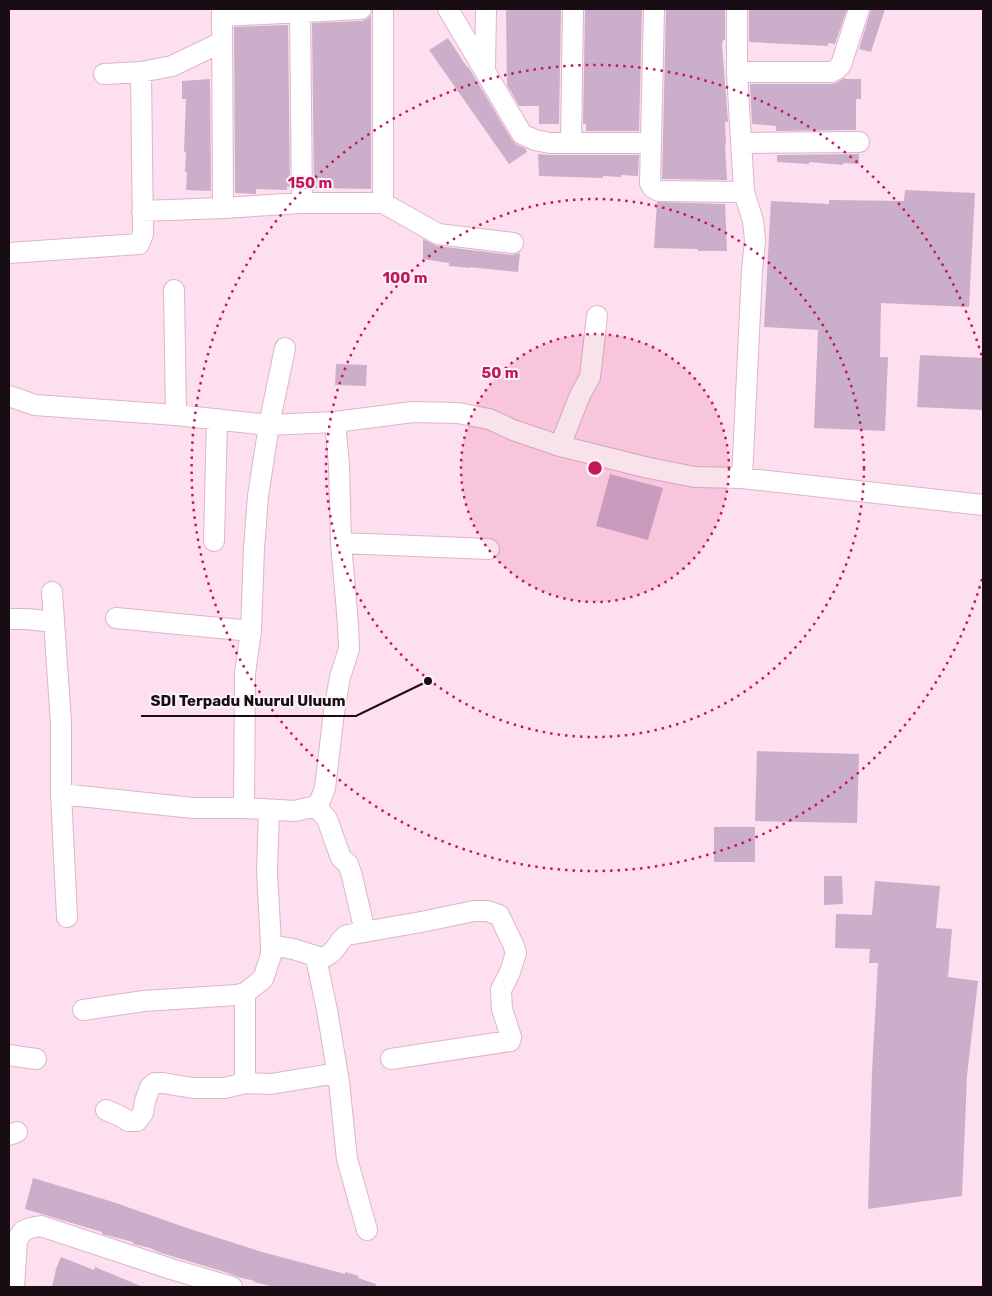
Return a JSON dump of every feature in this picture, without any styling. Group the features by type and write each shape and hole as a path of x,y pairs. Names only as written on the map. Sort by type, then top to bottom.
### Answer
{"street":[{"path":"223,208 222,12 361,9"},
{"path":"383,9 383,203"},
{"path":"448,9 522,134 535,140 550,143 650,143"},
{"path":"485,70 486,9"},
{"path":"571,142 572,9"},
{"path":"654,9 650,183 653,188 659,191 744,192"},
{"path":"737,9 737,72 744,192 753,221 754,240 742,478"},
{"path":"737,72 831,72 837,69 841,65 858,9"},
{"path":"300,10 302,203"},
{"path":"104,74 141,72 172,66 222,42"},
{"path":"9,252 138,244 143,234 141,72"},
{"path":"741,143 859,142"},
{"path":"142,211 302,203 383,203 438,234 514,243"},
{"path":"174,290 176,415"},
{"path":"560,446 580,395 590,377 597,316"},
{"path":"244,808 245,673 251,631 258,496 269,425 285,348"},
{"path":"9,396 35,405 176,415 269,425 335,422 413,412 458,413 489,419 513,430 560,446 649,468 695,477 742,478 983,505"},
{"path":"214,541 217,419"},
{"path":"61,794 175,806 294,811 316,806 320,801 325,788 340,677 349,649 335,422"},
{"path":"341,543 488,549"},
{"path":"52,592 61,723 61,794 67,917"},
{"path":"116,618 251,631"},
{"path":"9,620 27,619 54,622"},
{"path":"316,806 327,819 341,858 348,864 365,932"},
{"path":"83,1010 144,1001 237,996 245,993 263,979 272,944 267,872 269,810"},
{"path":"367,1230 347,1159 337,1073 327,1010 316,963 333,951 341,938 347,935 474,911 487,911 499,915 516,954 502,990 502,1009 511,1037 510,1041 391,1059"},
{"path":"272,944 293,948 322,958"},
{"path":"245,993 245,1083"},
{"path":"9,1055 36,1060"},
{"path":"106,1110 128,1121 136,1121 143,1113 150,1087 155,1083 193,1088 225,1088 245,1083 271,1084 337,1073"},
{"path":"14,1287 17,1240 23,1231 41,1226 232,1287"}],"building":[{"path":"506,9 561,9 559,124 539,124 539,106 519,106 507,85"},
{"path":"585,9 642,9 639,131 586,131 586,124 583,124"},
{"path":"666,9 725,9 725,40 723,40 722,44 728,122 725,122 727,180 662,179"},
{"path":"749,9 847,9 835,44 828,43 828,46 749,42"},
{"path":"871,9 885,9 871,52 859,49"},
{"path":"371,15 371,189 314,188 312,23 362,21"},
{"path":"288,25 290,187 287,187 287,190 256,189 256,194 235,193 234,27"},
{"path":"448,38 469,68 512,140 517,145 525,148 527,152 509,164 429,50"},
{"path":"844,78 861,79 861,99 856,99 856,130 776,131 776,126 752,124 750,84 831,84"},
{"path":"210,79 211,191 186,190 186,152 184,152 186,99 182,99 182,81"},
{"path":"538,154 639,155 638,176 603,176 603,178 539,176"},
{"path":"859,154 859,164 777,162 777,155"},
{"path":"905,190 975,193 969,307 881,303 880,357 888,357 885,431 814,428 818,330 764,327 771,201 829,204 829,200 904,201"},
{"path":"657,202 725,204 727,251 654,248"},
{"path":"423,239 437,246 512,255 520,253 518,272 449,266 449,263 423,259"},
{"path":"920,355 983,358 983,410 917,407"},
{"path":"336,364 367,365 366,386 335,385"},
{"path":"610,474 663,488 648,540 596,526"},
{"path":"757,751 859,754 857,823 755,821"},
{"path":"714,827 755,827 755,862 714,862"},
{"path":"824,876 842,876 843,904 824,905"},
{"path":"875,881 940,886 936,928 952,929 948,977 978,981 967,1076 962,1196 868,1209 872,1072 878,963 869,963 870,949 835,948 836,914 872,915"},
{"path":"33,1178 110,1201 262,1252 345,1274 345,1272 376,1284 375,1287 275,1287 254,1282 25,1209"},
{"path":"61,1257 94,1270 95,1267 143,1287 52,1287"}],"place":[{"name":"SDI Terpadu Nuurul Uluum","path":"428,681"}]}
